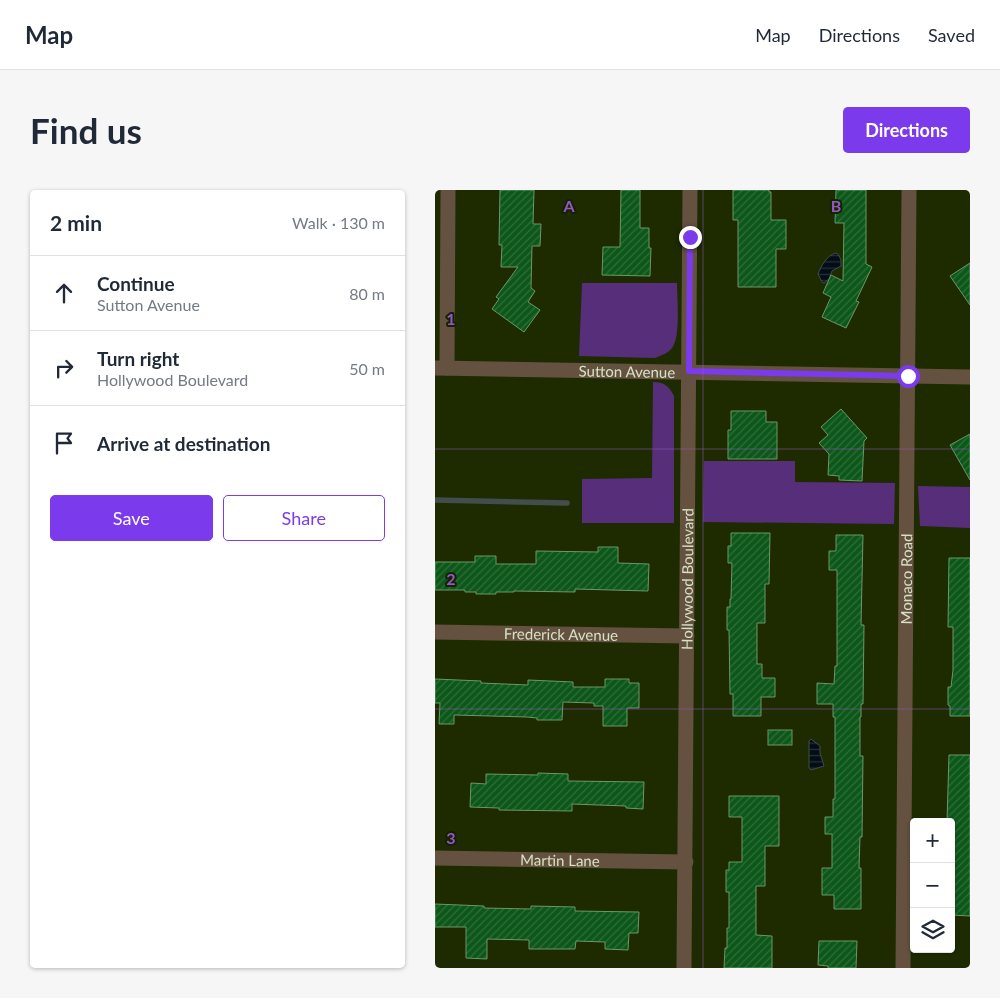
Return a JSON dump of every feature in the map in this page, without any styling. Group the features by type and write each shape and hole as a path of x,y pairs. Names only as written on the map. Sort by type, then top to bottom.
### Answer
{"street":[{"path":"441,368 448,190"},
{"name":"Hollywood Boulevard","path":"684,968 690,190"},
{"name":"Monaco Road","path":"903,968 909,190"},
{"name":"Sutton Avenue","path":"441,368 970,377"},
{"name":"Frederick Avenue","path":"435,632 687,636"},
{"name":"Martin Lane","path":"435,858 686,862"}],"shaded area":[{"path":"836,253 841,260 841,266 832,271 829,279 824,283 818,274 827,258"},
{"path":"582,283 677,283 678,327 675,343 672,348 655,358 579,356"},
{"path":"653,382 666,385 674,396 674,523 582,523 582,479 652,478"},
{"path":"704,461 795,461 795,482 895,483 894,524 703,522"},
{"path":"918,486 970,487 970,528 920,526"},
{"path":"811,739 820,746 824,766 811,770 809,768 809,741"}],"building":[{"path":"500,190 534,190 533,224 541,224 540,246 532,246 531,288 535,291 528,302 540,310 524,332 492,309 499,299 496,297 518,267 501,267 502,245 499,245"},
{"path":"621,190 640,190 640,228 649,228 649,248 651,248 650,276 602,275 603,247 620,247"},
{"path":"733,190 769,190 771,192 771,220 786,220 786,249 776,249 776,287 738,287 738,220 733,220"},
{"path":"836,190 866,190 866,264 872,267 856,301 859,302 846,328 822,317 831,297 823,293 831,275 843,281 844,223 835,223"},
{"path":"970,263 970,305 950,276"},
{"path":"841,409 867,438 864,441 862,481 839,480 839,476 828,475 829,454 819,443 828,435 821,427"},
{"path":"731,411 766,411 766,422 777,422 777,459 728,459 728,430 731,430"},
{"path":"970,434 970,480 950,445"},
{"path":"731,533 770,533 769,584 765,584 765,623 757,623 757,664 762,664 762,678 775,678 775,697 761,697 761,716 733,716 733,694 730,694 729,630 727,630 727,607 730,607 731,599 732,563 728,563 728,546 731,546"},
{"path":"836,535 863,535 861,625 864,625 863,704 861,704 860,717 860,756 863,756 862,837 860,837 859,868 861,868 861,909 834,909 834,895 822,895 822,868 832,868 832,834 825,834 825,817 833,817 833,799 835,799 835,717 833,717 833,704 817,704 817,683 834,684 835,666 837,666 837,570 829,570 829,551 836,551"},
{"path":"598,547 618,547 618,563 649,564 648,591 575,589 575,592 514,591 496,592 496,594 476,594 476,592 465,592 465,590 435,590 435,562 475,562 475,556 496,556 496,564 536,564 536,551 598,552"},
{"path":"949,558 970,558 970,716 950,716 950,706 948,705 948,687 951,687 953,670 953,627 948,627"},
{"path":"435,679 528,685 528,680 573,682 573,687 605,687 605,679 629,679 629,683 639,683 639,708 627,708 627,726 603,726 603,706 594,706 594,703 563,702 562,720 454,715 454,724 439,724 440,703 435,703"},
{"path":"768,730 792,730 792,745 768,745"},
{"path":"949,755 970,755 970,916 955,915 955,818 947,818"},
{"path":"538,773 568,774 568,781 644,782 643,809 626,808 626,806 572,804 572,811 499,810 499,808 470,807 471,783 486,784 486,774 538,775"},
{"path":"729,796 779,796 779,846 765,846 765,886 756,886 756,935 772,936 772,968 724,968 727,928 729,928 729,892 726,892 726,870 729,870 729,862 742,862 742,817 729,817"},
{"path":"435,904 484,906 484,908 531,909 531,906 575,907 575,911 639,912 638,933 629,933 628,950 605,949 605,942 576,941 575,949 529,949 529,940 487,939 487,959 466,958 466,927 435,927"},
{"path":"819,941 857,941 856,968 828,968 828,966 818,965"}],"waterway":[{"path":"435,500 567,503"}],"route":[{"path":"690,237 689,371 908,376"}]}
